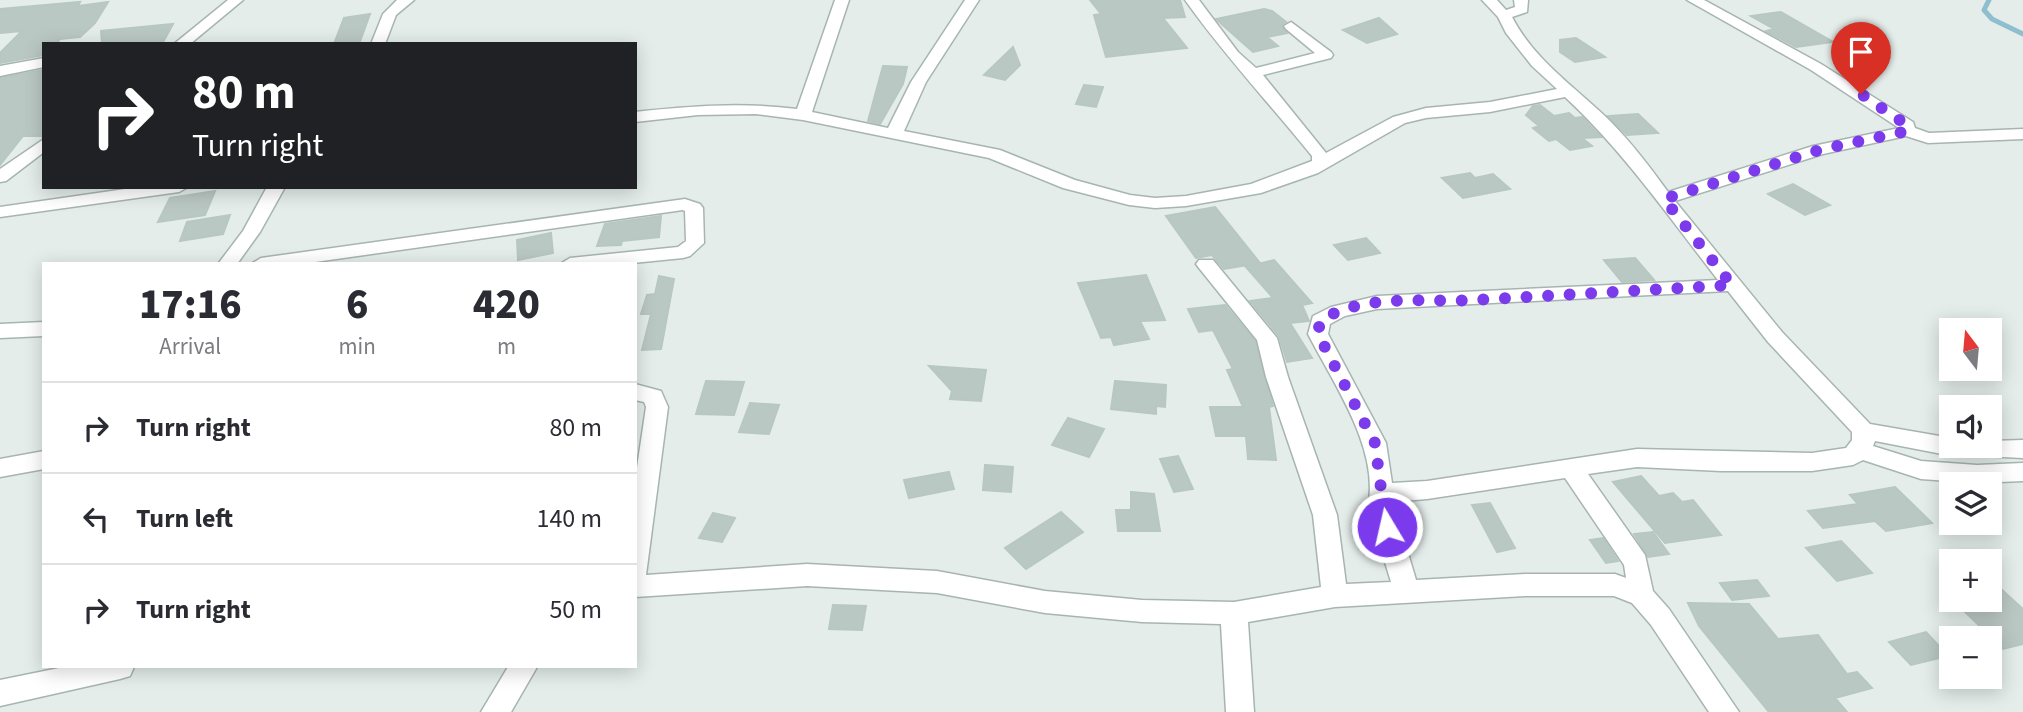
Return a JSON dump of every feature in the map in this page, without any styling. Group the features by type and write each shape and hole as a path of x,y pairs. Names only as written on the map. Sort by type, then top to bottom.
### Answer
{"street":[{"path":"184,42 236,0"},
{"path":"378,42 390,4 407,0"},
{"path":"803,115 842,0"},
{"path":"894,134 902,113 935,55 972,0"},
{"path":"1192,0 1233,55 1253,73 1320,156 1321,163"},
{"path":"1496,7 1522,9 1521,0"},
{"path":"1694,0 1861,94 1907,125 1907,131"},
{"path":"1496,7 1537,63 1603,124 1638,163 1732,285 1860,440 1921,470 1978,474 2023,472"},
{"path":"1253,73 1326,55 1291,26"},
{"path":"0,71 42,62"},
{"path":"637,117 709,109 756,109 803,115 994,154 1069,184 1129,200 1155,203 1186,201 1255,189 1312,169 1399,120 1426,113 1490,107 1568,92"},
{"path":"1664,199 1819,150 1907,131 1928,138 2023,134"},
{"path":"0,177 42,146"},
{"path":"0,212 165,189"},
{"path":"228,262 251,232 275,189"},
{"path":"275,262 685,204 694,208 695,243 691,248 682,252 613,262"},
{"path":"1206,264 1267,338 1277,377 1325,515 1335,596"},
{"path":"1407,591 1380,506 1382,496 1375,443 1318,334 1320,321 1333,313 1371,302 1471,300 1732,285"},
{"path":"0,331 42,329"},
{"path":"637,392 653,396 657,407 637,556"},
{"path":"1860,440 1983,450 2023,449"},
{"path":"1382,496 1400,490 1427,490 1637,458 1721,462 1812,461 1853,456 1860,440"},
{"path":"0,468 42,460"},
{"path":"1571,468 1636,562 1642,595 1725,712"},
{"path":"637,586 807,575 937,582 1045,602 1128,610 1234,613 1335,596 1525,585 1615,585 1642,595"},
{"path":"1234,613 1240,712"},
{"path":"0,693 115,668"},
{"path":"495,712 522,668"}],"building":[{"path":"1090,0 1180,0 1185,17 1163,18 1187,48 1106,57 1094,15 1101,14"},
{"path":"108,2 95,23 80,37 42,42 42,55 0,63 0,53 22,31 0,33 0,9"},
{"path":"1264,9 1272,11 1286,22 1281,25 1287,33 1267,37 1278,46 1253,52 1216,19"},
{"path":"1781,12 1833,42 1796,47 1766,31 1774,29 1751,16"},
{"path":"370,14 360,42 335,42 344,18"},
{"path":"1379,18 1397,34 1367,43 1343,30"},
{"path":"173,24 163,42 102,42 101,31"},
{"path":"1576,38 1605,57 1575,62 1560,52 1560,40"},
{"path":"1013,47 1020,65 1005,80 984,75"},
{"path":"883,66 907,67 903,84 880,124 868,121"},
{"path":"42,70 42,136 23,136 0,165 0,78"},
{"path":"1084,85 1103,87 1096,107 1076,104"},
{"path":"1540,105 1554,116 1569,113 1575,118 1582,117 1601,137 1582,138 1592,146 1570,150 1556,139 1549,141 1533,128 1539,126 1526,115 1533,106"},
{"path":"1638,114 1658,133 1627,135 1608,116"},
{"path":"1470,173 1475,178 1493,174 1510,189 1463,198 1442,178"},
{"path":"1793,184 1830,205 1805,215 1768,194"},
{"path":"215,191 205,215 158,222 170,198"},
{"path":"1215,207 1260,263 1224,269 1212,255 1196,258 1166,216"},
{"path":"230,215 223,234 180,241 187,222"},
{"path":"661,216 659,237 622,241 621,245 597,246 605,224"},
{"path":"551,233 553,253 518,260 517,240"},
{"path":"1366,238 1380,253 1348,260 1334,245"},
{"path":"1635,258 1654,280 1622,282 1604,260"},
{"path":"1274,260 1312,303 1302,305 1309,321 1290,323 1312,358 1287,362 1279,336 1250,301 1273,298 1246,267"},
{"path":"1146,275 1165,320 1140,321 1149,339 1114,345 1111,337 1101,338 1078,283"},
{"path":"659,276 674,279 661,349 642,350 651,314 641,314 647,295 655,294"},
{"path":"1225,305 1255,341 1273,406 1269,407 1276,460 1248,459 1246,436 1216,436 1210,407 1243,407 1227,370 1233,369 1213,330 1199,332 1188,309"},
{"path":"929,366 986,370 981,401 950,399 952,391"},
{"path":"706,381 744,382 734,415 696,414"},
{"path":"1115,381 1166,385 1165,407 1156,406 1156,414 1111,409"},
{"path":"750,403 779,405 769,434 739,432"},
{"path":"1068,418 1104,429 1089,457 1052,445"},
{"path":"1178,456 1193,489 1174,492 1160,459"},
{"path":"985,465 1013,467 1011,492 983,490"},
{"path":"949,472 954,489 909,498 904,480"},
{"path":"1641,476 1659,496 1673,493 1682,502 1693,500 1721,535 1665,543 1613,482"},
{"path":"1895,487 1932,523 1886,531 1875,521 1823,528 1808,511 1858,504 1850,495"},
{"path":"1131,492 1154,494 1160,531 1118,531 1116,510 1131,510"},
{"path":"1490,503 1515,548 1497,552 1472,505"},
{"path":"1061,512 1083,532 1026,569 1005,548"},
{"path":"713,513 735,518 722,542 699,538"},
{"path":"1653,532 1669,554 1648,557 1634,534"},
{"path":"1603,538 1618,561 1606,563 1590,540"},
{"path":"1841,541 1872,573 1837,581 1806,548"},
{"path":"1757,580 1769,596 1732,600 1720,583"},
{"path":"2002,590 2023,609 2023,644 2003,649 2002,626 1980,626 1965,612 2002,612"},
{"path":"1688,603 1749,604 1778,639 1818,635 1847,674 1857,672 1872,688 1835,698 1847,712 1769,712 1699,626"},
{"path":"833,605 866,606 862,630 829,629"},
{"path":"1926,632 1939,646 1939,658 1911,665 1889,642"}],"waterway":[{"path":"1989,0 1984,10 1992,19 2023,34"}],"route":[{"path":"1387,527 1380,506 1382,496 1375,443 1318,334 1320,321 1333,313 1371,302 1471,300 1732,285 1664,199 1819,150 1907,131 1907,125 1861,94"}]}
